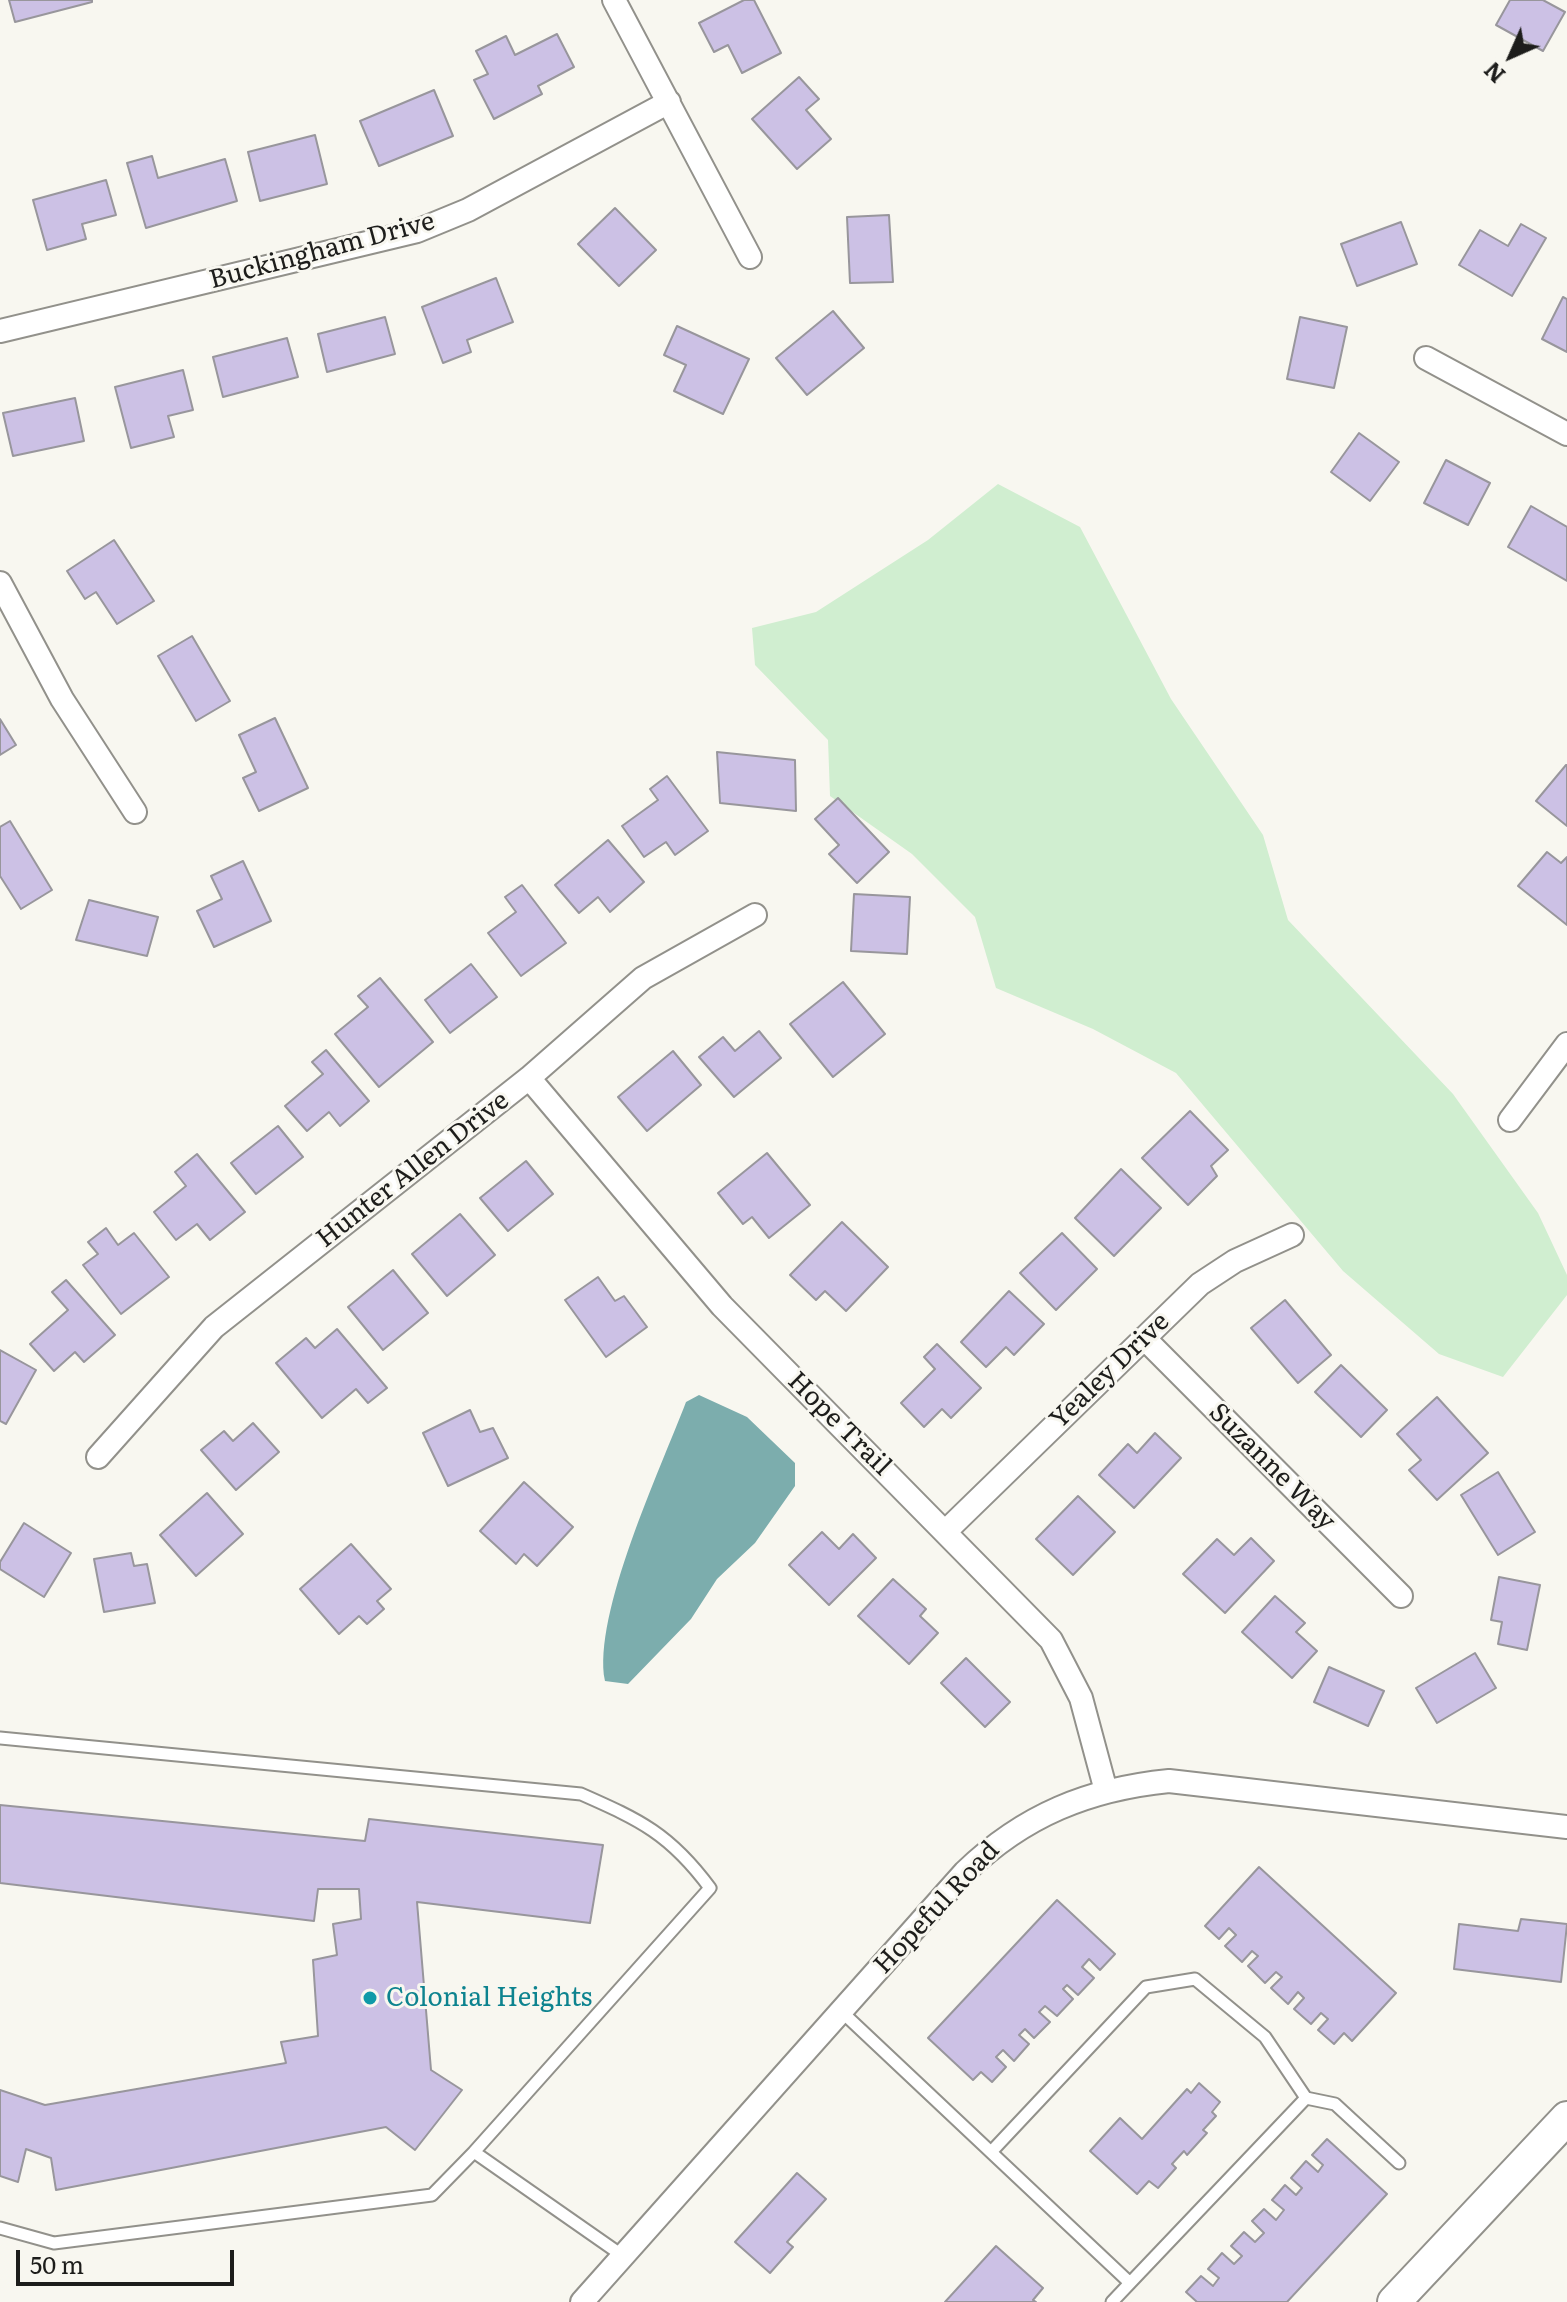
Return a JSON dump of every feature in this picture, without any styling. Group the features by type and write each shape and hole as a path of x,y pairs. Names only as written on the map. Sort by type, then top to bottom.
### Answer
{"main road":[{"path":"1394,2302 1567,2118"}],"street":[{"path":"614,0 750,257"},
{"name":"Buckingham Drive","path":"0,331 417,231 468,210 669,102"},
{"path":"1426,358 1567,434"},
{"path":"0,583 62,699 135,812"},
{"name":"Hunter Allen Drive","path":"98,1457 214,1327 529,1078 643,978 755,915"},
{"path":"1510,1120 1567,1044"},
{"name":"Hope Trail","path":"529,1078 722,1306 1051,1640 1081,1698 1106,1791"},
{"name":"Yealey Drive","path":"945,1532 1200,1284 1235,1261 1292,1235"},
{"name":"Suzanne Way","path":"1144,1338 1401,1596"},
{"name":"Hopeful Road","path":"582,2302 991,1846 1053,1808 1106,1791 1169,1781 1567,1827"}],"lane":[{"path":"0,1738 581,1794 648,1824 678,1850 710,1888 432,2195 54,2243 0,2228"},
{"path":"992,2151 1146,1987 1195,1979 1265,2037 1306,2098 1335,2104 1399,2163"},
{"path":"841,2011 1130,2283"},
{"path":"1112,2302 1306,2098"},
{"path":"474,2152 623,2256"}],"green space":[{"path":"998,484 1080,527 1171,699 1263,835 1288,920 1453,1094 1538,1213 1567,1275 1567,1295 1503,1377 1439,1354 1343,1271 1176,1073 1093,1029 996,988 975,917 912,854 830,796 828,740 755,665 752,628 816,612 928,540"}],"water":[{"path":"699,1395 747,1417 795,1463 795,1486 755,1543 717,1579 691,1619 628,1684 605,1681 604,1653 618,1581 686,1402"}],"building":[{"path":"9,0 92,0 92,2 15,22"},
{"path":"744,0 754,0 781,53 742,73 728,45 714,52 699,23"},
{"path":"1510,0 1543,0 1565,12 1543,51 1496,25"},
{"path":"557,34 574,67 538,86 542,94 494,119 474,80 488,74 476,51 506,36 515,55"},
{"path":"799,77 819,99 806,110 831,139 797,169 752,119"},
{"path":"434,90 453,136 379,166 360,121"},
{"path":"315,135 327,184 260,201 248,152"},
{"path":"152,156 158,178 225,159 237,201 146,228 127,163"},
{"path":"106,180 116,215 82,224 86,239 47,250 33,200"},
{"path":"615,208 656,250 619,286 578,244"},
{"path":"889,215 893,282 850,283 847,217"},
{"path":"1401,222 1417,264 1357,286 1341,244"},
{"path":"1521,224 1546,238 1512,296 1459,265 1480,230 1508,246"},
{"path":"496,278 513,322 467,340 471,352 443,363 422,307"},
{"path":"1563,297 1567,299 1567,352 1542,339"},
{"path":"833,311 864,348 807,395 776,358"},
{"path":"385,317 395,354 327,372 318,334"},
{"path":"1300,317 1347,327 1334,388 1287,379"},
{"path":"677,326 749,359 723,414 674,391 686,365 664,355"},
{"path":"287,338 298,377 223,397 213,357"},
{"path":"183,370 193,410 168,416 174,437 131,448 115,387"},
{"path":"75,398 84,441 13,456 3,413"},
{"path":"1359,433 1399,462 1370,501 1331,472"},
{"path":"1446,460 1490,483 1468,525 1424,503"},
{"path":"1531,506 1567,527 1567,581 1508,547"},
{"path":"114,540 154,601 117,624 96,592 85,599 67,571"},
{"path":"192,636 230,701 196,721 158,656"},
{"path":"275,718 308,788 259,811 243,778 256,772 239,735"},
{"path":"0,719 16,745 0,755"},
{"path":"717,752 795,760 796,811 720,803"},
{"path":"1567,765 1567,826 1536,801"},
{"path":"667,776 708,831 675,855 666,842 644,857 622,826 658,800 650,789"},
{"path":"838,798 889,852 857,883 829,854 839,845 815,819"},
{"path":"10,821 52,890 21,909 0,876 0,827"},
{"path":"608,840 644,882 610,912 598,897 579,913 555,885"},
{"path":"1547,852 1561,863 1567,857 1567,925 1518,886"},
{"path":"243,861 271,921 214,947 197,911 222,899 211,876"},
{"path":"522,885 566,943 521,976 488,933 516,912 505,897"},
{"path":"854,894 910,897 907,954 851,951"},
{"path":"89,900 158,917 147,956 76,940"},
{"path":"471,964 497,997 450,1033 425,1000"},
{"path":"380,978 433,1042 379,1087 335,1034 368,1007 358,996"},
{"path":"843,982 885,1034 833,1077 790,1024"},
{"path":"759,1031 781,1058 734,1097 699,1057 723,1037 735,1051"},
{"path":"326,1050 369,1101 340,1126 329,1112 307,1131 285,1106 323,1074 312,1062"},
{"path":"673,1051 701,1085 647,1131 618,1097"},
{"path":"1190,1111 1228,1150 1211,1166 1217,1176 1188,1205 1142,1158"},
{"path":"278,1126 303,1157 256,1194 231,1163"},
{"path":"767,1153 810,1205 769,1238 752,1217 743,1224 718,1193"},
{"path":"197,1154 245,1212 210,1240 197,1224 176,1240 154,1212 186,1186 175,1172"},
{"path":"526,1161 553,1194 508,1231 480,1198"},
{"path":"1121,1169 1161,1208 1114,1256 1075,1218"},
{"path":"460,1214 495,1255 447,1296 412,1254"},
{"path":"842,1222 888,1267 846,1311 825,1291 816,1300 790,1275"},
{"path":"106,1228 118,1245 134,1233 169,1277 121,1314 83,1265 98,1254 88,1242"},
{"path":"1062,1233 1097,1269 1056,1310 1020,1273"},
{"path":"393,1270 428,1313 383,1350 348,1307"},
{"path":"598,1277 615,1301 624,1296 647,1327 606,1357 565,1300"},
{"path":"66,1280 115,1335 84,1362 75,1352 54,1371 30,1344 68,1310 52,1292"},
{"path":"1009,1291 1044,1324 1014,1355 1006,1347 986,1367 961,1342"},
{"path":"1285,1300 1331,1355 1298,1383 1251,1328"},
{"path":"337,1329 387,1388 368,1403 356,1389 322,1418 276,1363 306,1338 315,1348"},
{"path":"937,1344 981,1388 951,1418 942,1409 924,1427 901,1403 935,1369 924,1357"},
{"path":"0,1350 36,1370 6,1424 0,1421"},
{"path":"1341,1365 1387,1410 1361,1437 1315,1392"},
{"path":"1437,1397 1488,1453 1437,1500 1409,1470 1421,1460 1397,1434"},
{"path":"470,1410 480,1432 493,1428 508,1458 448,1486 423,1433"},
{"path":"253,1423 279,1452 236,1490 201,1450 224,1431 233,1441"},
{"path":"1155,1433 1181,1458 1134,1508 1099,1475 1128,1444 1137,1453"},
{"path":"1498,1472 1535,1532 1498,1555 1461,1495"},
{"path":"524,1482 573,1527 537,1566 524,1554 516,1564 480,1531"},
{"path":"207,1493 243,1534 196,1576 160,1535"},
{"path":"1078,1496 1115,1532 1073,1575 1036,1539"},
{"path":"24,1523 71,1553 44,1597 0,1569 0,1562"},
{"path":"822,1532 839,1549 853,1534 876,1558 829,1605 789,1565"},
{"path":"1251,1538 1274,1561 1225,1613 1183,1574 1217,1539 1234,1555"},
{"path":"351,1544 391,1589 377,1601 384,1609 367,1624 359,1616 339,1634 300,1589"},
{"path":"131,1553 134,1566 147,1564 155,1603 104,1612 94,1559"},
{"path":"1499,1577 1540,1585 1527,1650 1498,1644 1502,1622 1491,1620"},
{"path":"893,1579 926,1609 920,1616 938,1633 909,1664 858,1616"},
{"path":"1275,1596 1305,1623 1296,1632 1317,1651 1292,1678 1242,1632"},
{"path":"1475,1653 1496,1688 1437,1723 1416,1688"},
{"path":"966,1658 1010,1702 985,1727 941,1683"},
{"path":"1329,1667 1384,1691 1368,1726 1314,1702"},
{"name":"Colonial Heights","path":"0,1805 365,1841 369,1819 603,1845 590,1923 417,1902 431,2070 462,2090 415,2150 386,2127 56,2190 51,2158 26,2149 18,2182 0,2176 0,2090 45,2105 286,2063 281,2042 318,2036 313,1960 337,1955 333,1924 361,1919 359,1889 318,1889 314,1921 0,1883"},
{"path":"1259,1867 1396,1993 1352,2041 1344,2033 1334,2044 1318,2030 1328,2019 1321,2013 1311,2024 1294,2009 1304,1998 1298,1992 1288,2004 1271,1988 1282,1977 1276,1972 1265,1983 1248,1966 1258,1956 1252,1951 1242,1962 1225,1946 1236,1935 1229,1928 1219,1939 1205,1926"},
{"path":"1057,1900 1115,1954 1100,1970 1089,1959 1082,1967 1094,1978 1078,1995 1067,1985 1063,1989 1073,1999 1057,2016 1045,2006 1039,2012 1050,2022 1034,2038 1025,2029 1019,2035 1029,2044 1014,2061 1003,2050 996,2057 1006,2067 992,2082 981,2072 973,2080 928,2038"},
{"path":"1521,1919 1567,1924 1561,1982 1454,1969 1459,1924 1518,1931"},
{"path":"1199,2083 1220,2102 1212,2112 1216,2116 1203,2130 1207,2133 1187,2155 1184,2151 1172,2164 1176,2168 1158,2188 1149,2181 1137,2194 1090,2151 1120,2118 1142,2139 1187,2089 1191,2093"},
{"path":"1327,2139 1387,2194 1287,2302 1197,2302 1186,2292 1201,2276 1213,2286 1219,2278 1208,2269 1222,2253 1234,2264 1242,2256 1231,2246 1244,2232 1255,2242 1264,2233 1252,2221 1264,2209 1276,2220 1284,2210 1272,2200 1285,2185 1296,2195 1302,2188 1291,2178 1306,2161 1318,2172 1323,2165 1312,2155"},
{"path":"797,2173 826,2199 787,2242 793,2247 770,2273 735,2242"},
{"path":"996,2246 1043,2288 1033,2300 1036,2302 945,2302"}],"place":[{"name":"Colonial Heights","path":"370,1998"}]}
